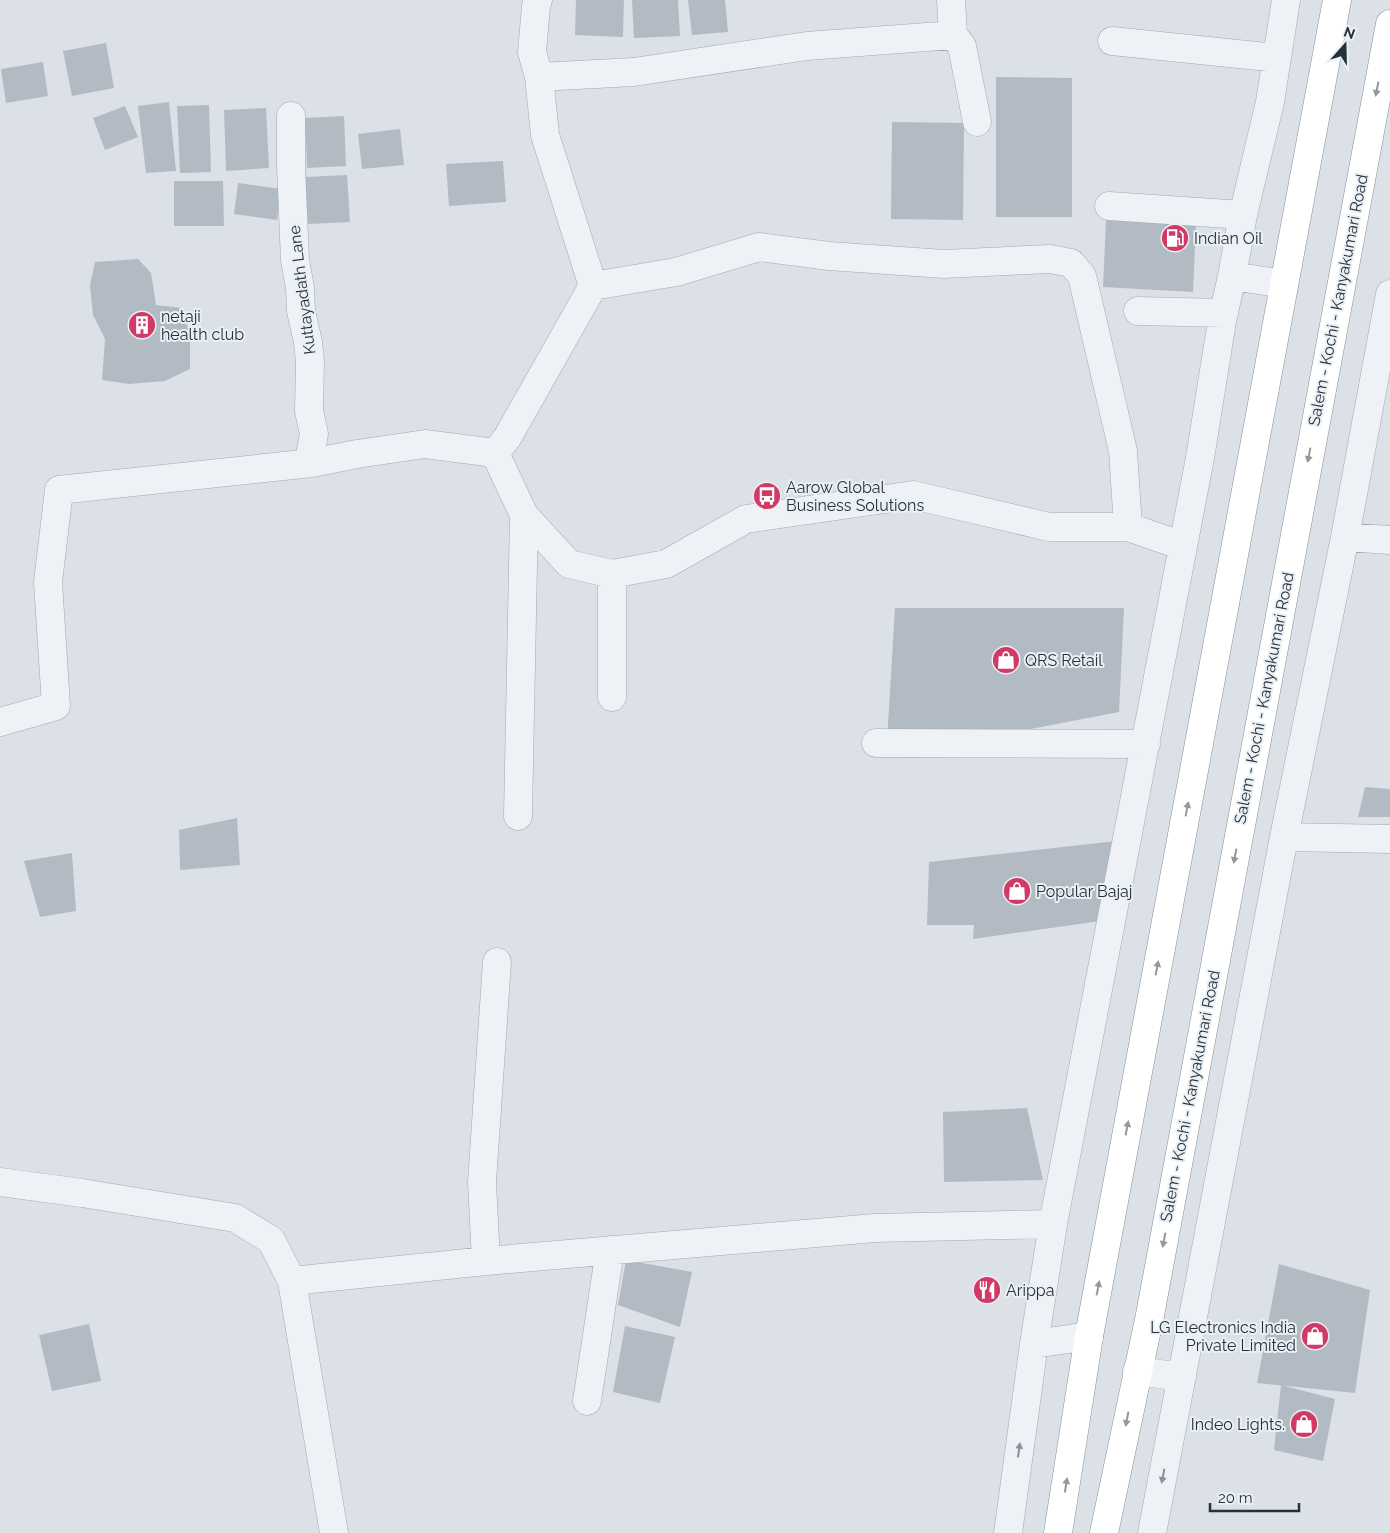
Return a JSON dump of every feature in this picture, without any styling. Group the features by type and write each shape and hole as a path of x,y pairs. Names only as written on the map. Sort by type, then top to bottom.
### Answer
{"highway":[{"path":"1058,1533 1089,1336 1337,0"},
{"name":"Salem - Kochi - Kanyakumari Road","path":"1104,1533 1151,1305 1390,24"}],"street":[{"path":"495,453 507,438 593,286 545,135 539,77 532,52 538,0"},
{"path":"952,0 953,34 962,46 977,122"},
{"path":"1008,1533 1034,1344 1053,1224 1200,458 1242,215 1270,102 1286,0"},
{"path":"539,77 634,72 807,46 953,34"},
{"path":"1112,41 1277,58"},
{"name":"Kuttayadath Lane","path":"291,116 295,260 310,362 309,411 314,434 311,450 312,463"},
{"path":"1109,206 1242,215"},
{"path":"593,286 676,272 759,248 828,256 944,264 1050,259 1071,263 1082,276 1123,452 1128,527"},
{"path":"1232,276 1284,284"},
{"path":"1152,1533 1284,837 1345,537 1390,294"},
{"path":"1138,311 1224,313"},
{"path":"0,722 56,706 48,582 59,490 312,463 425,444 495,453"},
{"path":"495,453 524,515 569,564 612,574 666,564 746,519 913,495 1049,527 1128,527 1183,546"},
{"path":"518,816 524,515"},
{"path":"1345,537 1390,540"},
{"path":"612,574 612,697"},
{"path":"876,743 1146,744"},
{"path":"1284,837 1390,839"},
{"path":"486,1261 482,1182 497,962"},
{"path":"0,1182 82,1193 235,1218 271,1240 292,1281 334,1533"},
{"path":"292,1281 486,1261 875,1228 1053,1224"},
{"path":"587,1401 610,1250"},
{"path":"1034,1344 1089,1336"},
{"path":"1137,1371 1182,1377"}],"building":[{"path":"576,0 624,0 623,37 575,35"},
{"path":"632,0 678,0 680,36 634,38"},
{"path":"688,0 725,0 728,32 692,35"},
{"path":"106,43 114,88 72,96 63,51"},
{"path":"43,62 48,96 6,103 1,69"},
{"path":"996,77 1072,78 1072,217 996,217"},
{"path":"169,102 176,171 146,173 138,106"},
{"path":"209,105 211,172 180,173 177,106"},
{"path":"125,106 138,137 105,150 93,118"},
{"path":"266,108 269,168 226,171 224,110"},
{"path":"344,116 346,166 307,168 305,118"},
{"path":"892,122 964,123 963,220 891,219"},
{"path":"400,129 404,165 362,169 358,134"},
{"path":"503,161 506,202 449,206 446,164"},
{"path":"347,175 350,222 308,224 305,177"},
{"path":"174,181 223,181 224,226 174,226"},
{"path":"238,183 281,189 277,220 234,214"},
{"path":"1106,220 1196,225 1193,292 1103,287"},
{"name":"netaji health club","path":"138,259 151,273 156,305 182,308 190,335 190,369 165,381 129,384 102,380 105,339 93,315 90,285 95,262"},
{"name":"QRS Retail","path":"895,608 1124,608 1119,712 1020,731 887,741"},
{"path":"1365,787 1390,789 1390,817 1358,817"},
{"path":"237,818 240,865 180,870 179,830"},
{"name":"Popular Bajaj","path":"1116,841 1100,921 973,939 974,925 927,925 929,862"},
{"path":"72,853 76,911 40,917 24,861"},
{"path":"1027,1108 1043,1180 944,1182 943,1112"},
{"path":"626,1260 692,1272 680,1327 618,1305"},
{"name":"LG Electronics India Private Limited","path":"1279,1264 1370,1290 1355,1393 1257,1383"},
{"path":"89,1324 101,1381 52,1391 39,1335"},
{"path":"625,1326 675,1337 660,1403 613,1392"},
{"name":"Indeo Lights.","path":"1281,1385 1335,1399 1323,1461 1274,1450"}],"place":[{"name":"Indian Oil","path":"1175,238"},
{"name":"netaji health club","path":"142,325"},
{"name":"Aarow Global Business Solutions","path":"767,496"},
{"name":"QRS Retail","path":"1006,660"},
{"name":"Popular Bajaj","path":"1017,891"},
{"name":"Arippa","path":"987,1290"},
{"name":"LG Electronics India Private Limited","path":"1315,1336"},
{"name":"Indeo Lights.","path":"1304,1424"}]}
